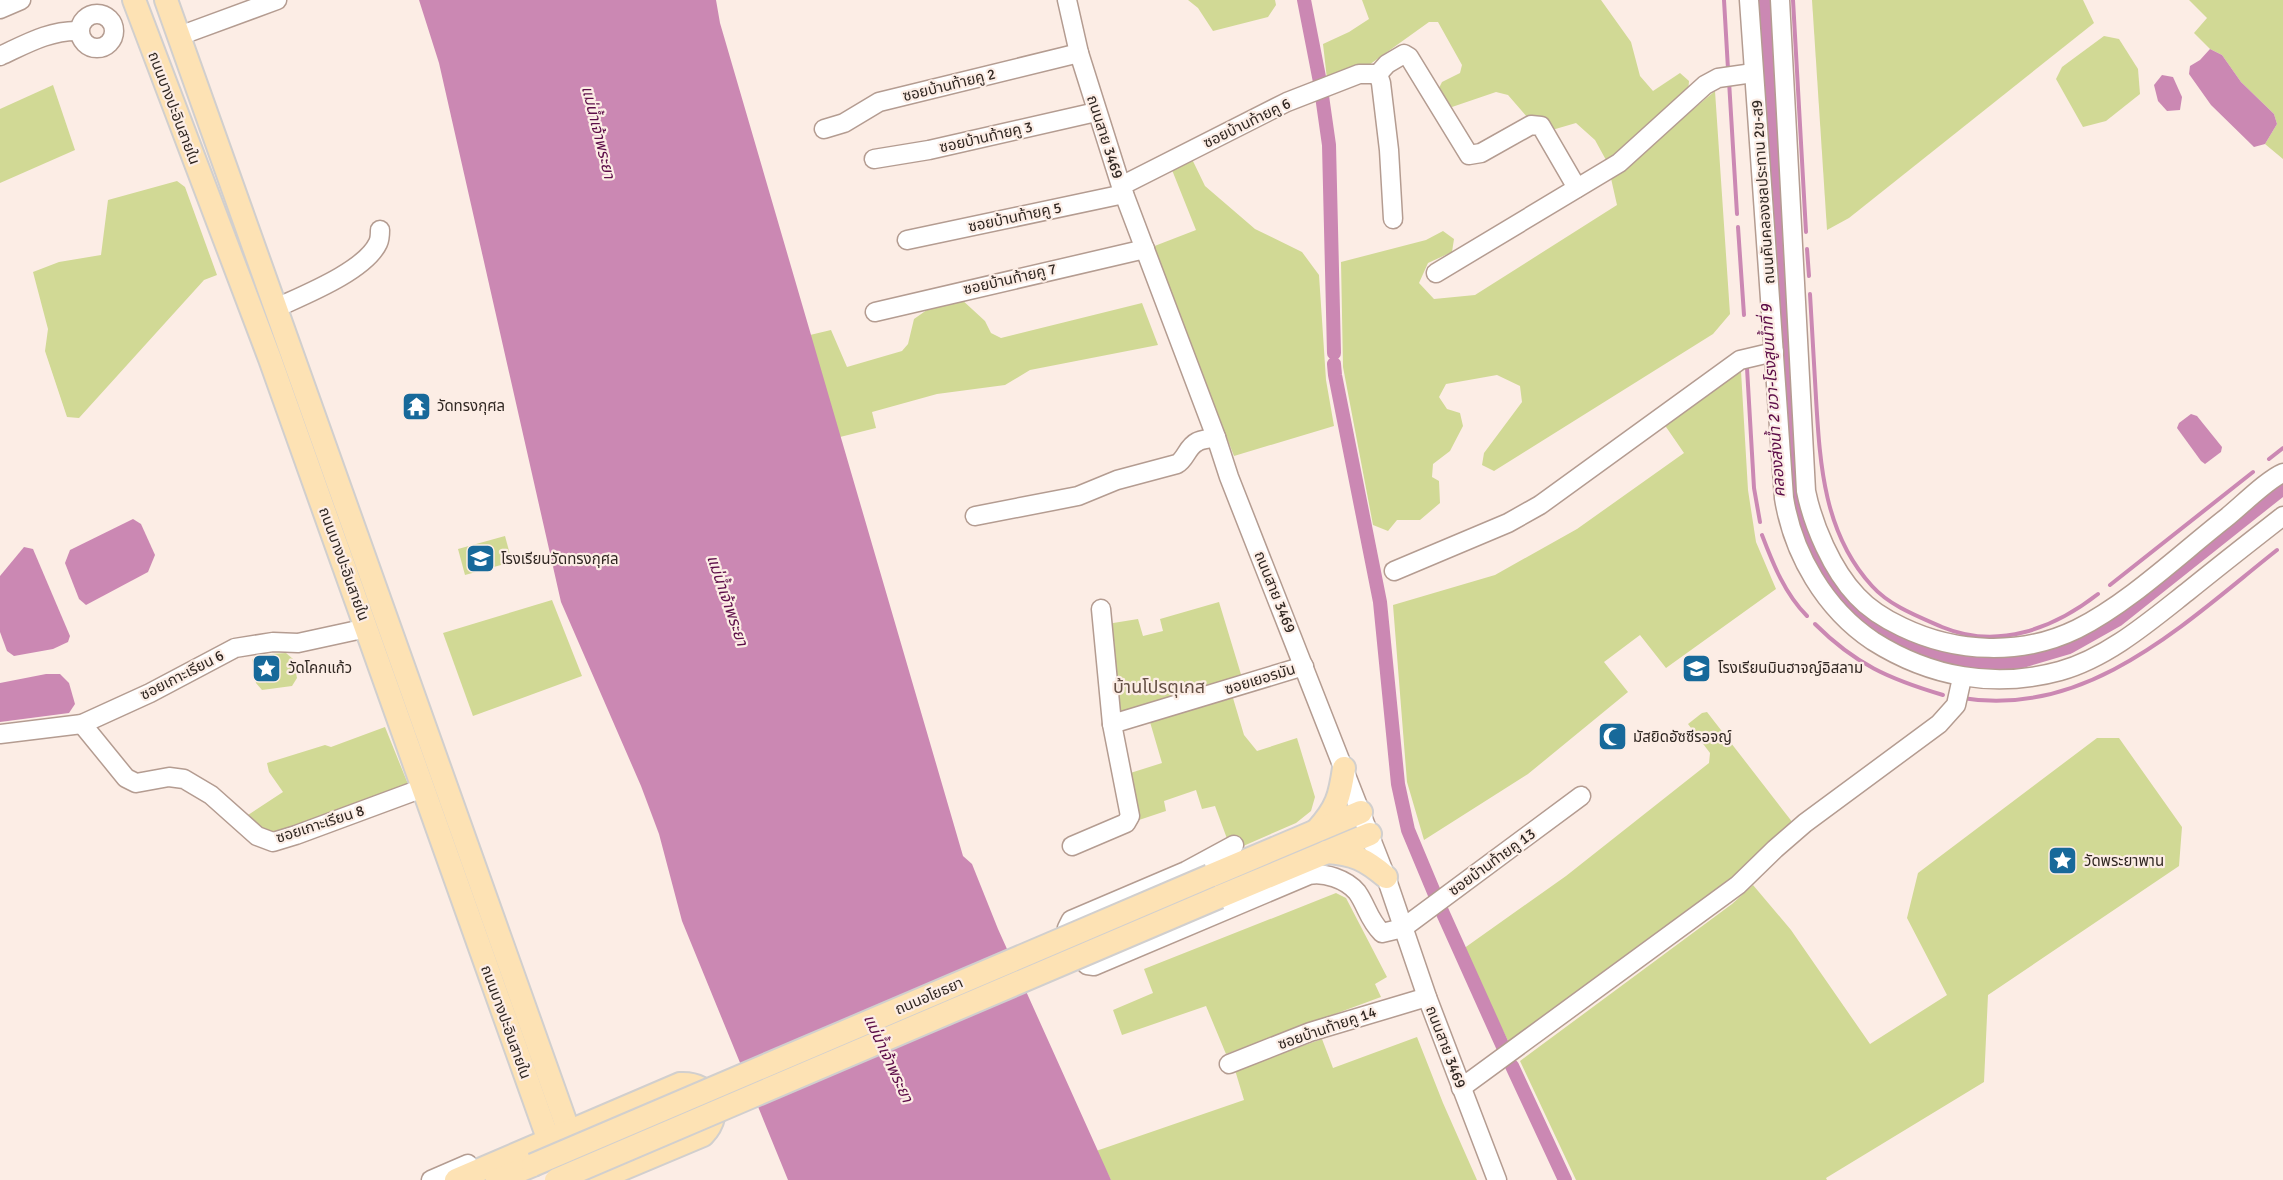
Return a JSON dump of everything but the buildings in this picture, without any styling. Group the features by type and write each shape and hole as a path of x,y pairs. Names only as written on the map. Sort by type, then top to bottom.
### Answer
{"main road":[{"name":"ถนนบางปะอินสายใน","path":"134,0 270,359 423,788 557,1131"},
{"name":"ถนนบางปะอินสายใน","path":"166,0 276,308 543,1094"},
{"path":"174,108 203,99"},
{"path":"1316,831 1331,814 1340,797 1344,768"},
{"name":"ถนนอโยธยา","path":"497,1180 1361,812"},
{"name":"ถนนอโยธยา","path":"556,1180 1370,834"},
{"path":"1326,852 1350,854 1367,861 1386,877"},
{"path":"557,1131 588,1111 678,1072 692,1072 704,1076 715,1084 723,1096 726,1109 725,1122 719,1134 710,1144 626,1180"},
{"path":"456,1180 557,1131 680,1084 690,1083 707,1092 712,1100 714,1119 703,1135 596,1180"},
{"path":"513,1146 523,1135 543,1094 574,1108 588,1111"}],"street":[{"path":"0,9 21,0"},
{"path":"179,36 277,0"},
{"name":"ถนนสาย 3469","path":"1067,0 1096,112 1122,190 1229,477 1370,834 1427,997 1497,1180"},
{"name":"ถนนคันคลองชลประทาน 2ข-ส9","path":"1749,0 1753,73 1782,243 1774,352 1784,498 1788,523 1796,546 1813,577 1833,604 1858,631 1887,650 1915,663 1962,678 2024,678 2061,671 2088,660 2146,624 2283,516"},
{"path":"1780,0 1782,243 1806,491 1811,516 1838,570 1857,596 1882,617 1912,632 1944,642 1989,650 2028,646 2076,629 2123,600 2282,477"},
{"path":"0,56 46,35 64,31 79,31 87,44 102,46 111,41 115,30 142,23"},
{"name":"ซอยบ้านท้ายคู 2","path":"824,129 844,123 879,102 1079,53"},
{"path":"1393,219 1389,150 1378,74 1397,57 1404,54 1409,57 1469,155 1481,153 1532,125 1541,126 1577,188"},
{"path":"1436,273 1619,163 1718,78 1753,73"},
{"name":"ซอยบ้านท้ายคู 6","path":"1122,190 1287,102 1359,74 1378,74"},
{"name":"ซอยบ้านท้ายคู 3","path":"874,159 929,150 1096,112"},
{"name":"ซอยบ้านท้ายคู 5","path":"907,240 1122,190"},
{"path":"276,308 338,278 357,266 379,242 380,230"},
{"name":"ซอยบ้านท้ายคู 7","path":"875,312 1145,249"},
{"path":"1394,571 1491,531 1540,505 1740,360 1774,352"},
{"path":"975,516 1078,496 1118,480 1177,464 1183,460 1191,446 1216,437"},
{"path":"1072,846 1126,823 1130,816 1112,724 1101,609"},
{"name":"ซอยเกาะเรียน 6","path":"0,734 82,724 150,693 235,648 273,642 298,643 367,628"},
{"name":"ซอยเยอรมัน","path":"1112,724 1304,666"},
{"path":"1461,1088 1738,885 1799,828 1939,724 1956,705 1962,678"},
{"name":"ซอยเกาะเรียน 8","path":"82,724 126,778 136,783 169,777 184,779 211,795 257,836 273,842 423,788"},
{"name":"ซอยบ้านท้ายคู 13","path":"1403,928 1581,796"},
{"path":"1234,845 1185,871 1071,920 1067,928 1083,961 1087,965 1094,966 1318,873 1340,880 1359,894 1372,922 1382,933 1403,928"},
{"name":"ซอยบ้านท้ายคู 14","path":"1229,1064 1310,1032 1427,997"},
{"path":"431,1180 513,1146 557,1131"}],"green space":[{"path":"1188,0 1275,0 1276,5 1268,17 1213,31 1198,8"},
{"path":"1362,0 1601,0 1631,42 1640,76 1653,91 1680,73 1689,81 1688,93 1624,149 1606,160 1595,140 1576,123 1552,130 1527,117 1508,95 1496,92 1452,107 1444,102 1438,90 1442,82 1460,73 1462,65 1438,22 1429,22 1369,65 1327,79 1323,44 1349,32 1369,19"},
{"path":"1812,0 2083,0 2094,23 1849,218 1827,230"},
{"path":"2189,0 2283,0 2283,159 2265,144 2277,124 2274,114 2241,82 2222,55 2210,49 2194,33 2207,18"},
{"path":"2104,36 2119,39 2138,69 2140,94 2106,121 2083,127 2056,79 2062,67"},
{"path":"53,85 75,150 0,183 0,109"},
{"path":"1715,91 1730,314 1713,334 1494,471 1482,465 1484,453 1522,402 1520,386 1497,375 1446,384 1439,397 1447,409 1460,413 1463,426 1450,451 1433,464 1432,477 1439,481 1440,503 1420,520 1397,520 1388,531 1373,525 1343,367 1341,262 1426,240 1443,231 1454,239 1452,252 1428,263 1419,283 1434,299 1475,295 1617,205 1610,174 1624,167"},
{"path":"1191,157 1205,186 1255,229 1302,252 1319,275 1326,380 1334,426 1234,456 1152,247 1196,230 1170,165"},
{"path":"177,181 185,187 217,275 204,280 79,418 67,417 45,351 48,329 33,272 59,262 101,255 108,200"},
{"path":"960,298 985,321 991,333 1001,338 1142,303 1158,345 1030,370 1005,385 937,394 872,412 876,428 840,437 810,335 831,330 847,367 902,351 908,344 914,319 934,305"},
{"path":"1741,371 1748,490 1756,542 1776,589 1666,668 1640,635 1604,662 1628,692 1528,774 1424,840 1407,782 1393,605 1495,575 1577,529 1684,453 1664,424"},
{"path":"505,536 512,562 465,575 458,549"},
{"path":"552,600 582,676 473,716 443,633"},
{"path":"1219,602 1243,681 1120,714 1107,624 1138,619 1143,636 1163,631 1160,619"},
{"path":"286,653 293,659 297,678 292,686 262,690 256,683 252,660 256,655"},
{"path":"1233,698 1244,735 1257,751 1297,738 1315,797 1311,811 1296,823 1241,847 1229,844 1215,806 1202,809 1196,790 1164,801 1166,811 1136,821 1124,775 1162,763 1150,722"},
{"path":"1707,712 1793,823 1720,890 1511,1047 1463,949 1566,876 1709,763 1710,753 1688,724 1702,713"},
{"path":"385,727 408,784 405,789 274,838 247,821 248,815 283,792 269,772 267,763 325,745 331,747"},
{"path":"2097,738 2119,738 2182,827 2179,866 1988,995 1984,1082 1826,1178 1827,1180 1576,1180 1520,1061 1732,904 1753,885 1791,930 1870,1044 1947,995 1907,918 1918,873"},
{"path":"1336,893 1346,898 1387,977 1375,984 1381,997 1226,1054 1206,1006 1122,1035 1113,1010 1153,993 1144,969"},
{"path":"1417,1037 1477,1180 1111,1180 1096,1151 1244,1100 1235,1070 1322,1039 1333,1068"}],"water":[{"name":"แม่น้ำเจ้าพระยา","path":"419,0 716,0 720,23 963,856 972,864 998,929 1111,1180 788,1180 682,921 659,834 641,786 561,602 439,63"},
{"path":"2210,49 2222,55 2241,82 2274,114 2277,124 2265,144 2254,147 2211,105 2189,74 2190,66 2200,60"},
{"path":"2162,75 2173,77 2182,97 2180,110 2167,111 2158,101 2154,85"},
{"path":"2191,414 2197,416 2222,447 2221,452 2205,464 2177,428 2179,423"},
{"path":"133,519 141,524 155,555 148,572 86,605 79,599 65,563 70,550"},
{"path":"24,547 33,549 70,636 68,642 53,649 14,656 7,651 0,632 0,576"},
{"path":"46,674 60,674 69,683 75,704 69,713 0,722 0,683"}],"waterway":[{"path":"1304,0 1320,82"},
{"path":"1724,0 1728,69"},
{"name":"คลองส่งน้ำ 2 ขวา-โรงสูบน้ำที่ 9","path":"1765,0 1793,501 1802,533 1812,556 1844,599 1863,617 1885,634 1918,650 1952,660 1987,665 2022,661 2069,647 2117,620 2283,488"},
{"path":"1793,0 1806,232"},
{"path":"1729,81 1737,214"},
{"path":"1322,96 1329,145 1334,353"},
{"path":"1738,227 1744,315"},
{"path":"1807,249 1809,276"},
{"path":"1810,294 1820,448 1828,498 1834,521 1844,544 1856,566 1872,586 1895,605 1923,619 1963,634 1983,636 2004,636 2043,626 2081,606 2098,594"},
{"path":"1334,364 1380,602 1398,784 1408,830 1436,897"},
{"path":"1747,368 1754,488 1760,522"},
{"path":"2269,459 2283,448"},
{"path":"2110,585 2253,472"},
{"path":"1762,535 1786,588 1807,616"},
{"path":"1962,698 2008,701 2052,694 2093,679 2133,659 2171,634 2277,550"},
{"path":"1815,624 1859,660 1889,676 1943,695"},
{"path":"1441,909 1504,1049"},
{"path":"1512,1066 1565,1180"}],"place":[{"name":"วัดทรงกุศล","path":"416,406"},
{"name":"โรงเรียนวัดทรงกุศล","path":"480,559"},
{"name":"วัดโคกแก้ว","path":"267,668"},
{"name":"โรงเรียนมินฮาจญ์อิสลาม","path":"1697,668"},
{"name":"มัสยิดอัซซีรอจญ์","path":"1612,737"},
{"name":"วัดพระยาพาน","path":"2063,861"}],"district":[{"name":"บ้านโปรตุเกส","path":"1159,687"}]}
